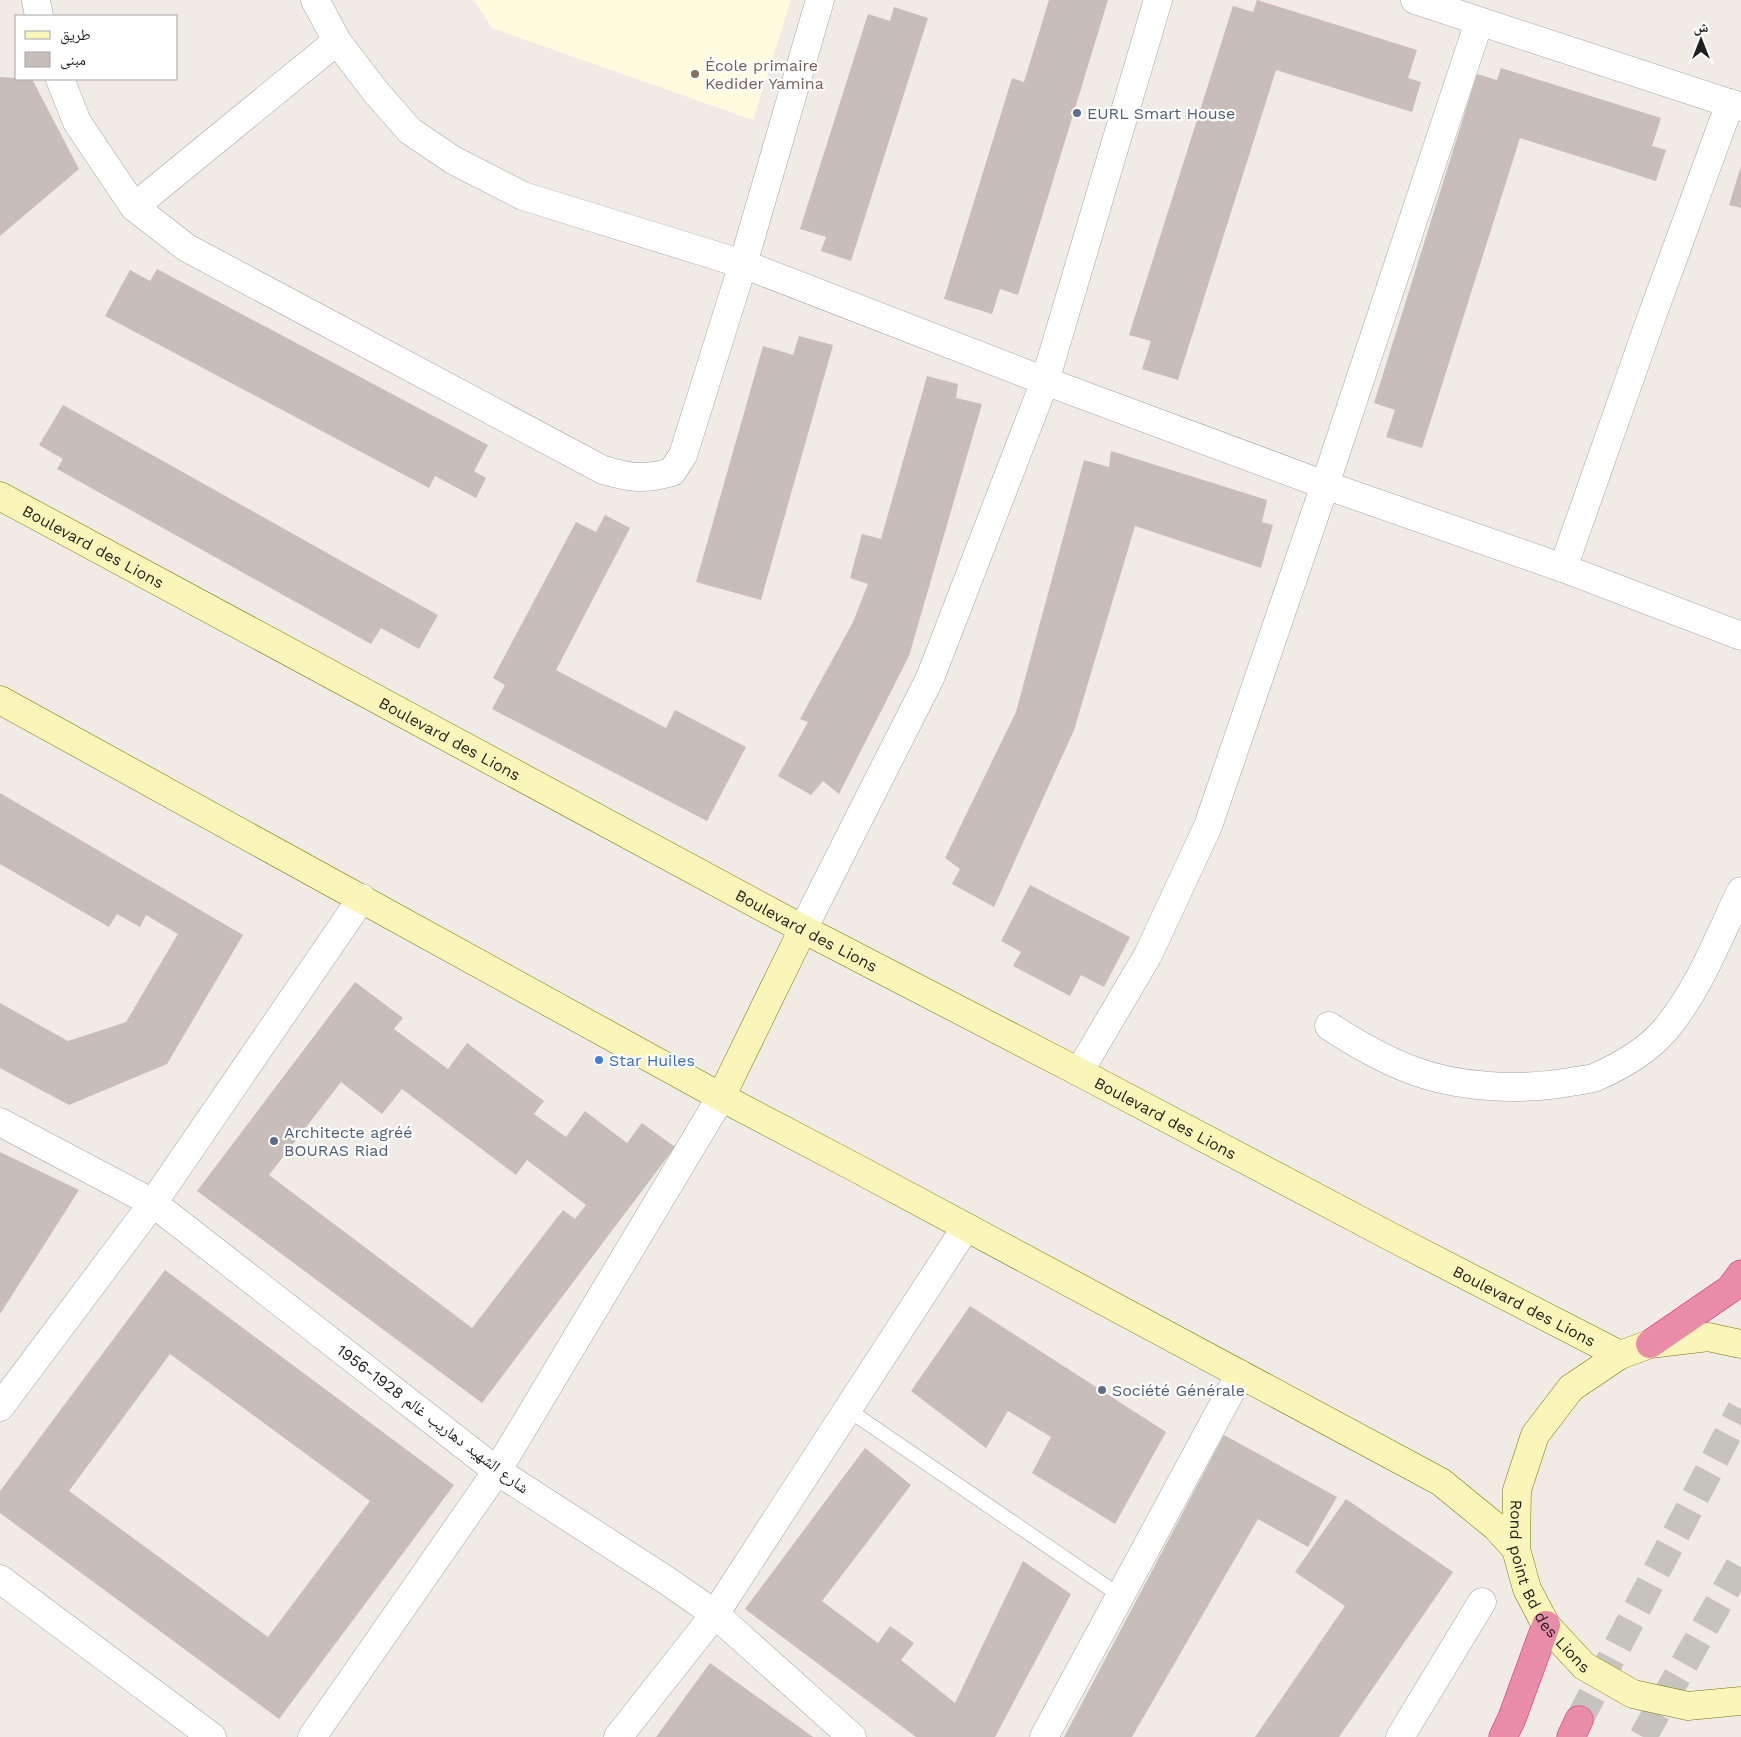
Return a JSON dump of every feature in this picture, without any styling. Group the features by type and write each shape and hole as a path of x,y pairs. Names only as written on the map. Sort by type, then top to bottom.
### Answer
{"highway":[{"path":"1650,1344 1730,1289 1741,1274"},
{"path":"1503,1737 1512,1718 1546,1625"}],"main road":[{"name":"Boulevard des Lions","path":"0,496 803,929 1079,1072 1399,1242 1620,1355"},
{"path":"0,700 721,1097 1441,1482 1496,1527 1516,1549"},
{"path":"721,1097 803,929"},
{"name":"Rond point Bd des Lions","path":"1741,1344 1708,1337 1650,1344 1620,1355 1571,1388 1535,1435 1517,1490 1516,1549 1527,1589 1546,1625 1584,1666 1633,1694 1688,1706 1741,1701"}],"street":[{"path":"36,0 38,15"},
{"path":"315,0 337,42 375,92 410,131 453,160 523,196 743,264 1046,377 1325,485 1563,568 1741,636"},
{"path":"60,80 77,122 134,207 187,248 603,470 624,476 651,478 672,472 683,455 743,264 820,0"},
{"path":"803,929 930,678 1046,377 1158,0"},
{"path":"1415,0 1736,105 1649,324 1563,568"},
{"path":"1079,1072 1148,954 1208,826 1325,485 1479,22"},
{"path":"134,207 337,42"},
{"path":"1329,1026 1368,1051 1411,1070 1456,1082 1502,1088 1549,1086 1595,1077 1635,1057 1664,1032 1676,1017 1687,1002 1741,891"},
{"path":"0,1407 153,1203 362,898"},
{"path":"312,1737 497,1471 721,1097"},
{"name":"شارع الشهيد دهاريب غالم 1928-1956","path":"0,1122 153,1203 497,1471 666,1580 715,1614 852,1737"},
{"path":"618,1737 715,1614 966,1227"},
{"path":"1044,1737 1240,1374"},
{"path":"0,1579 212,1737"},
{"path":"1400,1737 1482,1602"}],"lane":[{"path":"847,1408 1119,1596"}],"shaded area":[{"name":"École primaire Kedider Yamina","path":"474,0 791,0 753,120 492,28"}],"building":[{"path":"1049,0 1108,0 1018,295 1000,289 992,314 944,299 1012,78 1024,82"},
{"path":"1257,0 1417,50 1408,78 1421,82 1412,112 1276,70 1178,380 1142,369 1151,341 1129,335 1233,6 1253,12"},
{"path":"894,7 928,18 851,261 821,251 826,237 800,229 868,14 890,21"},
{"path":"1501,68 1661,118 1652,146 1666,150 1656,181 1520,138 1422,448 1386,437 1395,410 1374,403 1477,74 1497,80"},
{"path":"0,77 15,78 15,80 33,80 79,169 0,236"},
{"path":"1741,166 1741,208 1729,205"},
{"path":"157,269 488,445 474,471 486,478 476,498 435,476 429,488 105,316 130,270 150,281"},
{"path":"799,336 833,345 761,600 696,582 763,346 793,355"},
{"path":"927,376 958,384 956,398 982,404 909,656 839,794 823,781 811,795 778,776 808,722 800,719 853,622 868,584 850,578 862,534 881,539"},
{"path":"63,405 438,615 419,649 381,628 371,644 57,469 63,459 39,445"},
{"path":"1111,451 1267,500 1262,522 1273,525 1261,568 1135,526 1074,730 994,907 952,884 960,869 945,858 1016,712 1084,460 1109,467"},
{"path":"605,515 630,528 556,670 666,728 675,710 746,747 707,821 492,709 505,685 493,678 576,522 596,532"},
{"path":"0,793 243,935 167,1064 69,1105 0,1068 0,1003 68,1041 126,1022 178,934 146,915 140,927 117,914 109,927 0,864"},
{"path":"1030,885 1130,937 1104,987 1081,975 1070,996 1013,966 1021,952 1001,941"},
{"path":"355,982 403,1018 394,1029 448,1069 467,1043 544,1101 534,1114 566,1137 585,1111 627,1143 642,1123 675,1147 482,1403 197,1191","holes":["341,1082 382,1114 402,1089 516,1175 527,1160 586,1205 575,1219 563,1210 472,1328 269,1175"]},
{"path":"0,1152 79,1190 0,1314"},
{"path":"165,1270 454,1485 279,1719 0,1513 0,1491","holes":["170,1354 370,1501 268,1637 69,1491"]},
{"path":"970,1306 1166,1432 1115,1524 1032,1473 1051,1437 1008,1411 986,1448 911,1391"},
{"path":"1224,1435 1337,1497 1308,1547 1258,1519 1132,1737 1064,1737"},
{"path":"865,1448 911,1485 822,1601 878,1643 890,1626 914,1643 901,1660 955,1703 1023,1561 1071,1594 995,1737 916,1737 745,1609"},
{"path":"1346,1499 1453,1572 1339,1737 1255,1737 1345,1606 1295,1572"},
{"path":"710,1663 813,1737 656,1737"}],"tunnel":[{"path":"1579,1720 1741,1409"},
{"path":"1643,1737 1741,1563"}],"place":[{"name":"École primaire Kedider Yamina","path":"695,74"},
{"name":"EURL Smart House","path":"1077,113"},
{"name":"Star Huiles","path":"599,1060"},
{"name":"Architecte agréé BOURAS Riad","path":"274,1141"},
{"name":"Société Générale","path":"1102,1390"}]}
